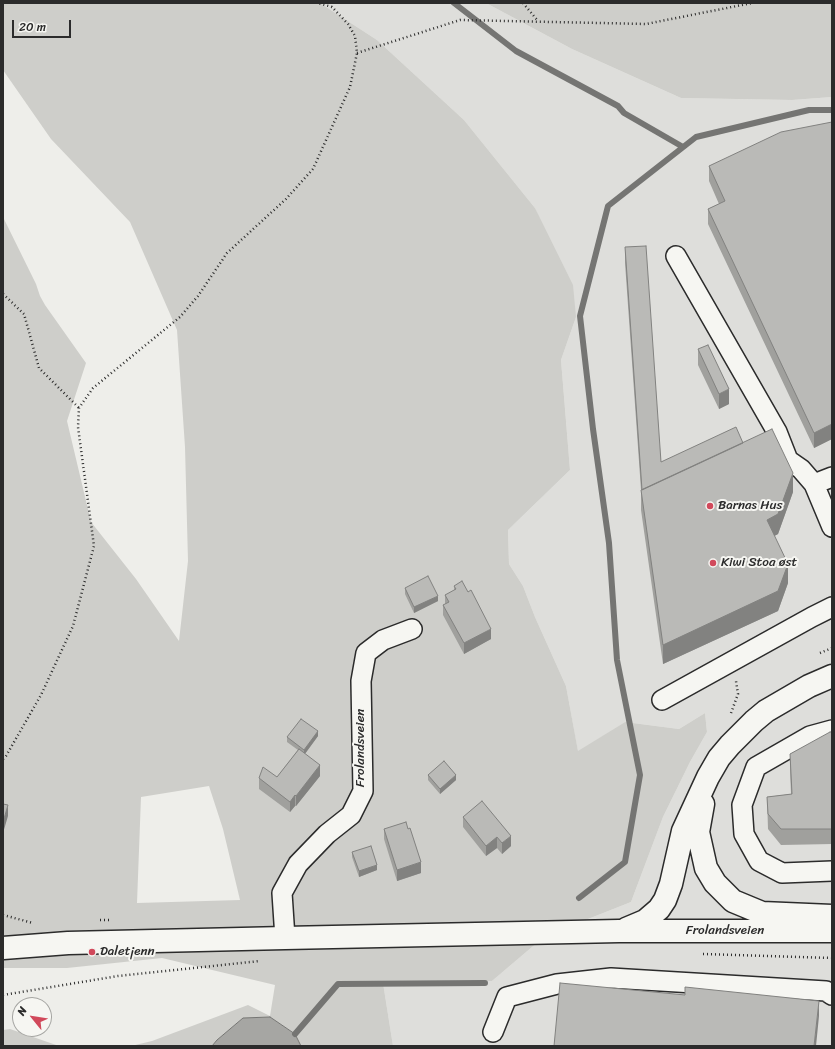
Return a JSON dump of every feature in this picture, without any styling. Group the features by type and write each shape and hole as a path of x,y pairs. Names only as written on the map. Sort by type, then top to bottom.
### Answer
{"main road":[{"name":"Frolandsveien","path":"619,931 645,921 659,909 665,900 671,884 683,831 708,777 719,758 754,721 766,712 808,686 832,676"},
{"name":"Frolandsveien","path":"708,777 698,832 706,868 715,883 733,901 762,913 832,916"},
{"name":"Frolandsveien","path":"3,948 68,943 619,931 832,931"}],"street":[{"path":"676,256 777,432 788,460 802,469 814,484 832,526"},
{"path":"814,484 832,477"},
{"path":"662,700 832,607"},
{"name":"Frolandsveien","path":"285,938 282,893 298,864 327,834 350,815 363,791 361,681 366,653 383,640 412,629"},
{"path":"832,730 810,736 756,767 742,805 744,834 758,861 782,873 832,871"},
{"path":"493,1032 507,997 557,984 611,978 826,991 832,995"}],"path":[{"path":"3,759 42,695 73,626 94,546 78,427 79,408 93,388 180,317 198,296 227,253 286,199 313,169 350,87 357,53 355,36 348,24 332,7 318,3"},
{"path":"523,3 538,22"},
{"path":"357,53 460,20 646,24 752,3"},
{"path":"3,294 24,314 39,368 79,408"},
{"path":"820,653 832,648"},
{"path":"729,718 738,694 732,661"},
{"path":"699,954 832,958"},
{"path":"3,996 118,976 267,960"}],"shaded area":[{"path":"3,3 320,3 377,40 464,120 535,208 573,285 576,317 561,360 570,470 508,530 509,564 523,586 535,617 566,686 578,751 625,722 679,729 705,713 707,732 690,762 663,817 631,902 545,936 492,981 383,983 393,1046 301,1046 295,1034 270,1017 243,1018 212,1046 131,1046 152,1041 248,1005 270,1016 275,985 162,958 67,968 3,968 3,217 45,305 86,363 67,421 91,522 136,579 179,641 188,561 185,447 177,330 130,222 51,139 3,70","holes":["209,786 223,829 240,900 137,903 141,797"]},
{"path":"320,3 486,3 572,49 681,98 792,100 832,97 832,1046 393,1046 383,983 492,981 545,936 631,902 663,817 690,762 707,732 705,713 679,729 625,722 578,752 566,686 535,617 523,586 509,564 508,530 570,470 561,360 576,317 535,208 464,120 377,40"},
{"path":"486,3 832,3 832,97 792,100 681,98 572,49"},
{"path":"270,1017 295,1034 301,1046 212,1046 243,1018"},
{"path":"3,1030 12,1030 12,1037 33,1037 59,1046 3,1046"}],"building":[{"path":"832,122 832,424 814,433 708,209 725,201 709,166 781,132"},
{"path":"646,246 661,462 736,427 743,443 642,490 625,247"},
{"path":"708,345 729,389 719,394 698,349"},
{"path":"772,429 793,473 778,514 767,520 788,564 778,591 663,645 641,490"},
{"path":"428,576 438,596 414,607 405,588"},
{"path":"462,581 468,592 471,590 491,629 464,643 443,605 449,602 445,595 456,589 454,586"},
{"path":"301,719 318,731 304,750 287,737"},
{"path":"832,732 832,829 781,829 768,814 767,797 792,794 790,754"},
{"path":"299,749 320,765 290,802 259,778 263,767 277,777"},
{"path":"444,761 456,775 440,789 428,775"},
{"path":"482,801 511,836 502,843 497,837 486,846 463,817"},
{"path":"3,804 8,805 3,822"},
{"path":"406,822 408,829 410,828 421,862 397,870 384,829"},
{"path":"371,846 377,865 359,871 352,852"},
{"path":"560,983 685,995 685,987 819,1001 814,1046 554,1046"}],"waterway":[{"path":"454,3 516,51 618,106 624,113 683,147"},
{"path":"579,898 625,862 640,775 617,660 609,543 593,429 580,316 608,206 696,137 809,110 832,110"},
{"path":"295,1034 338,984 485,983"}],"place":[{"name":"Barnas Hus","path":"710,506"},
{"name":"Kiwi Stoa øst","path":"713,563"},
{"name":"Daletjenn","path":"92,952"}]}
